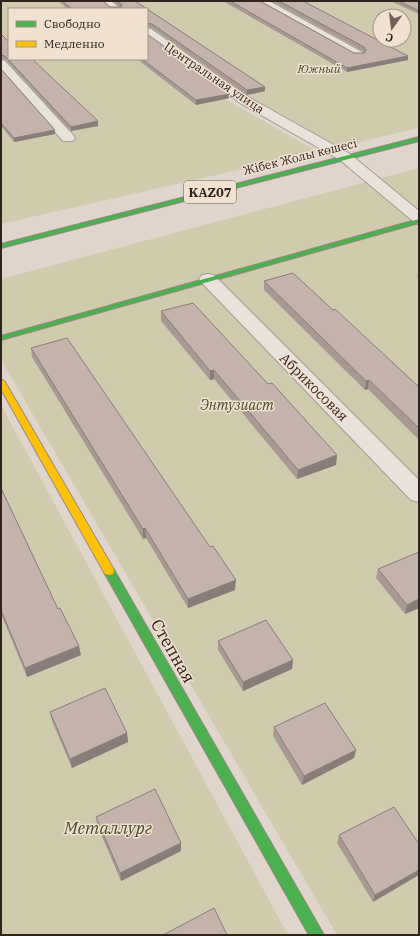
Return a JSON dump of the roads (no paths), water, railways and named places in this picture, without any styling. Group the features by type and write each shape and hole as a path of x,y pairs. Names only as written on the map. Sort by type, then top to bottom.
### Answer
{"main road":[{"name":"Жібек Жолы көшесі","path":"1,246 419,139"},
{"path":"1,338 419,220"},
{"name":"Степная","path":"1,382 317,935"}],"street":[{"path":"105,1 115,8"},
{"path":"262,1 358,54"},
{"name":"Центральная улица","path":"148,32 244,100 345,157 419,220"},
{"path":"1,63 68,138"},
{"name":"Абрикосовая","path":"208,279 419,494"}],"park label":[{"name":"Южный","path":"319,69"},
{"name":"Энтузиаст","path":"237,405"},
{"name":"Металлург","path":"108,828"}]}
